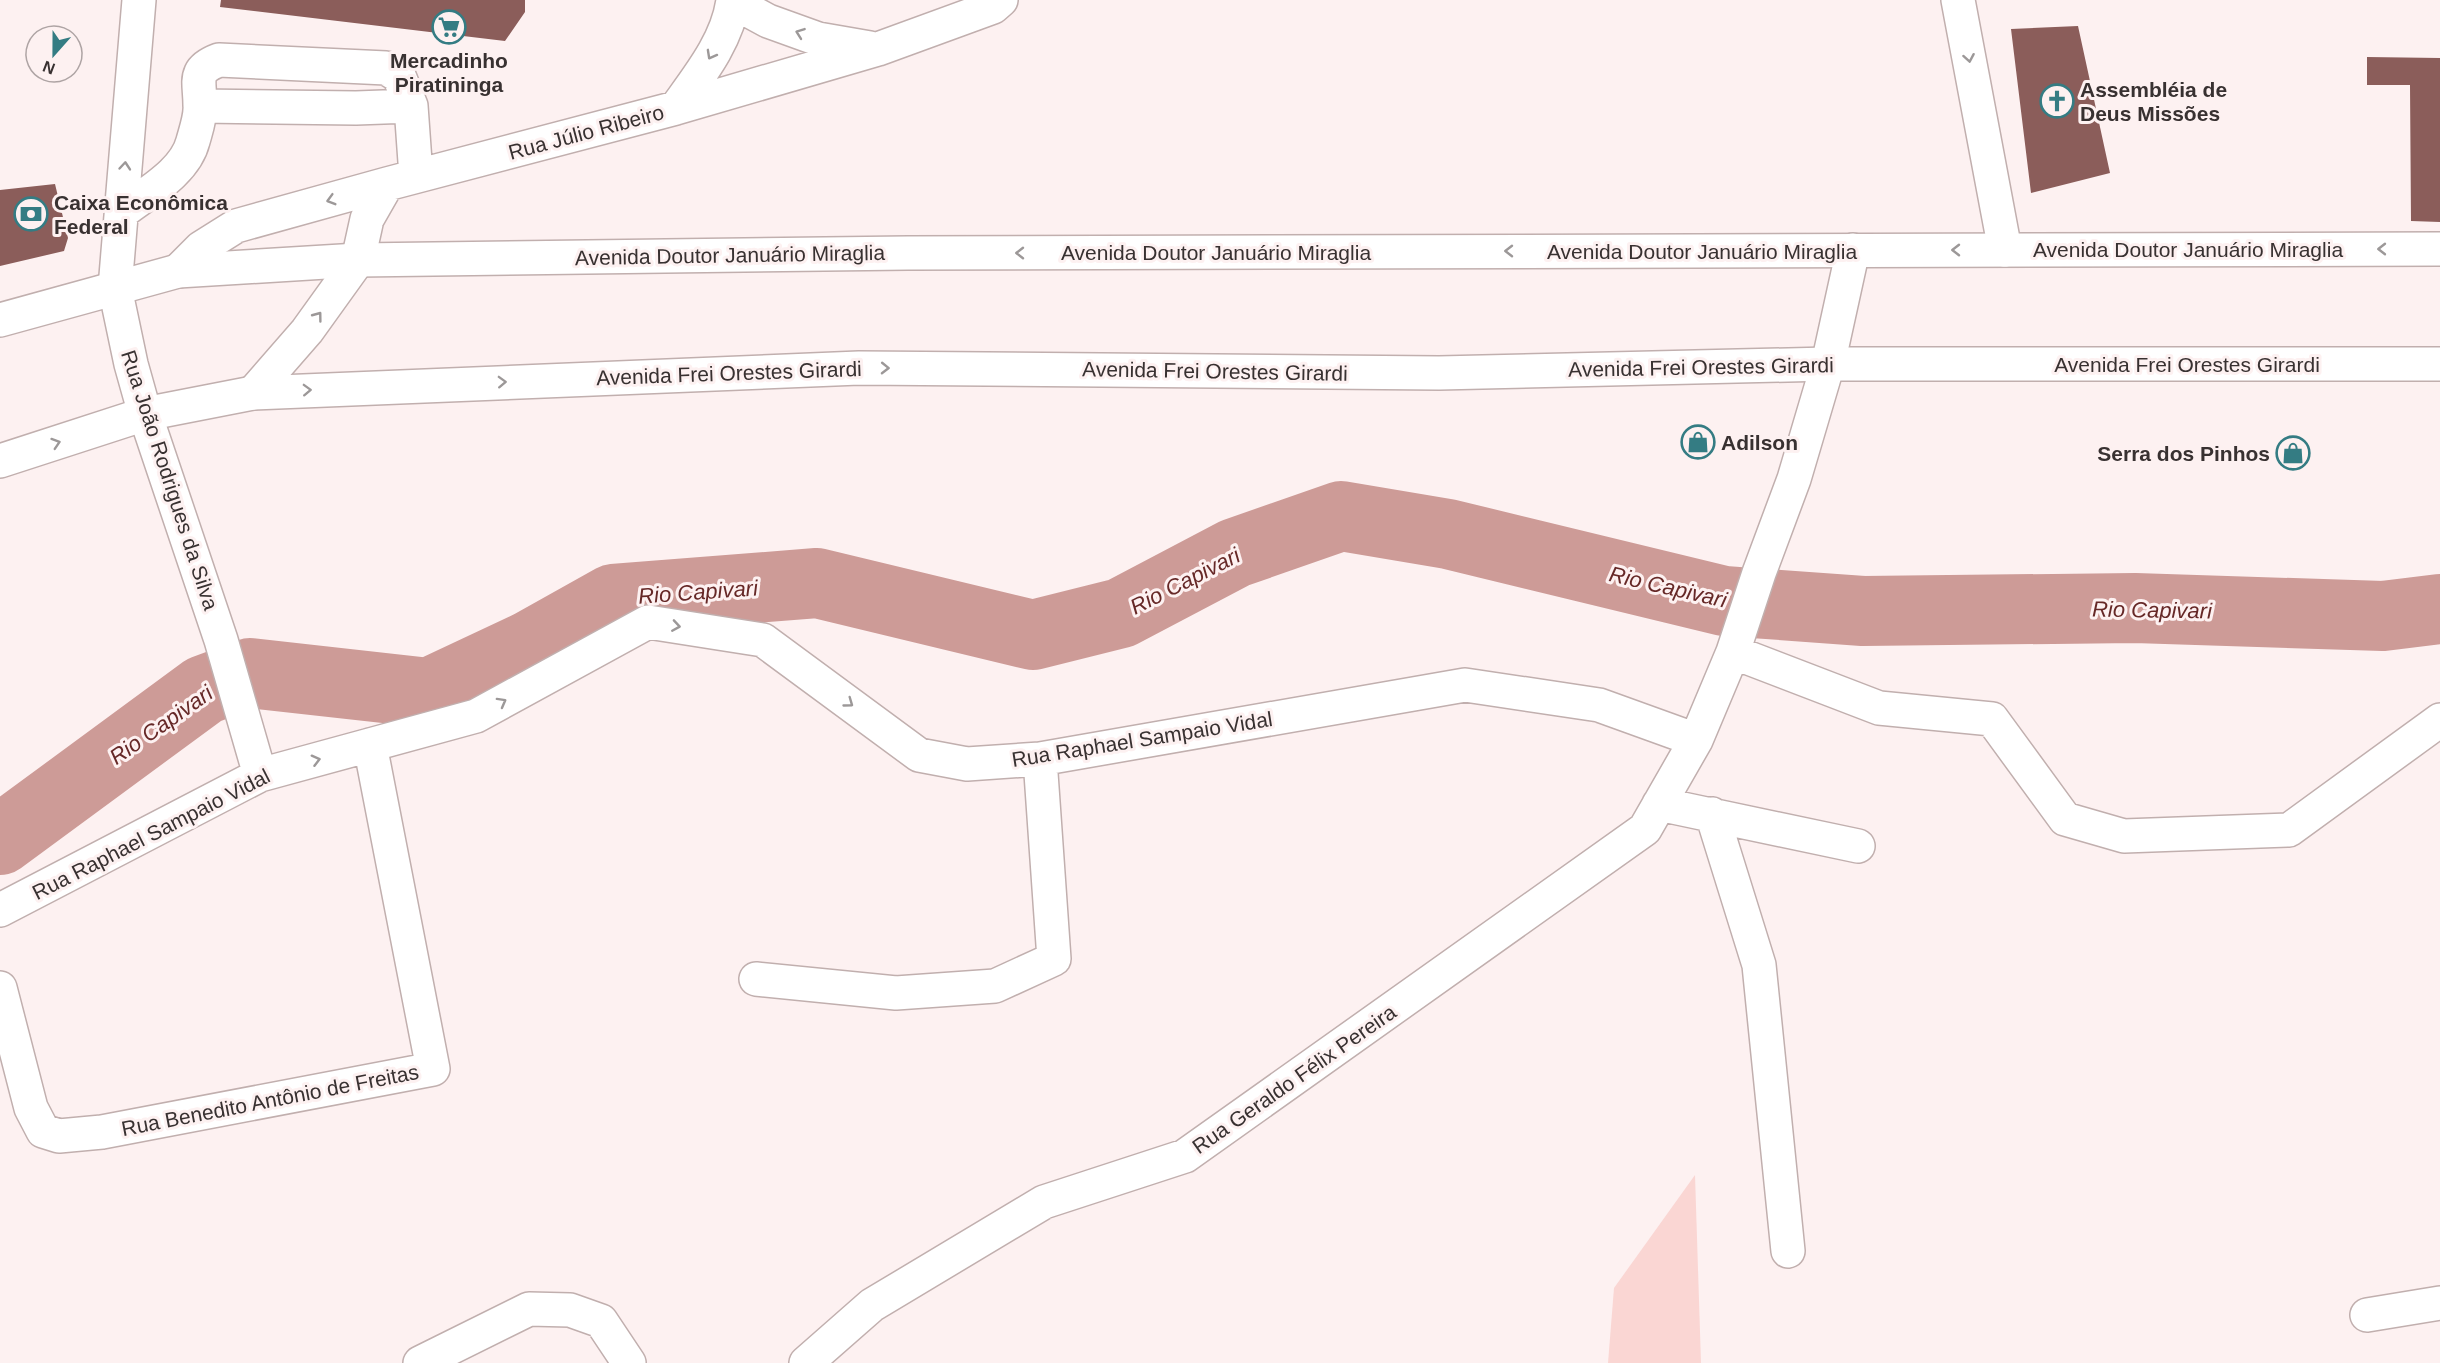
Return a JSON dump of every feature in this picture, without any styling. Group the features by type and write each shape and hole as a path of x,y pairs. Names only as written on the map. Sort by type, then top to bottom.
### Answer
{"street":[{"name":"Rua João Rodrigues da Silva","path":"139,0 115,288 131,364 145,414 221,640 258,770"},
{"name":"Rua Júlio Ribeiro","path":"178,271 201,248 236,226 676,108 878,49 993,8 1001,0"},
{"path":"1958,0 2005,250"},
{"path":"676,108 703,70 725,31 733,1 768,21 818,39 878,49"},
{"path":"122,212 186,159 193,142 200,106 199,74 207,64 219,60 386,68 399,75 411,106 401,180 368,219 358,260 307,331 253,393"},
{"path":"200,106 356,108 411,106"},
{"name":"Avenida Doutor Januário Miraglia","path":"0,320 178,271 358,260 920,253 2440,249"},
{"name":"Rua Geraldo Félix Pereira","path":"806,1363 872,1305 1044,1202 1185,1156 1645,829 1696,740 1733,652 1794,478 1828,364 1853,250"},
{"name":"Avenida Frei Orestes Girardi","path":"0,461 145,414 253,393 859,368 1439,373 1828,364 2440,364"},
{"name":"Rua Raphael Sampaio Vidal","path":"0,910 258,770 370,745 476,716 648,622 763,640 919,755 967,764 1040,759 1465,685 1599,705 1696,740"},
{"path":"1733,652 1879,708 1992,719 2065,819 2124,836 2289,830 2440,720"},
{"name":"Rua Benedito Antônio de Freitas","path":"0,988 31,1108 44,1131 59,1136 102,1132 433,1069 370,745"},
{"path":"756,979 907,992 995,986 1054,959 1040,759"},
{"path":"1659,804 1858,846"},
{"path":"1712,814 1759,965 1788,1251"},
{"path":"2367,1315 2440,1303"},
{"path":"420,1363 529,1309 570,1310 601,1321 629,1363"}],"shaded area":[{"path":"1695,1175 1701,1363 1608,1363 1614,1288"}],"building":[{"name":"Mercadinho Piratininga","path":"221,0 525,0 525,12 505,41 220,7"},
{"name":"Assembléia de Deus Missões","path":"2078,26 2110,173 2031,193 2011,29"},
{"path":"2367,57 2440,58 2440,222 2411,221 2410,85 2367,85"},
{"name":"Caixa Econômica Federal","path":"55,184 68,238 64,251 0,266 0,190"}],"waterway":[{"name":"Rio Capivari","path":"0,840 204,690 250,673 429,693 529,646 613,599 817,583 1033,635 1121,613 1235,553 1341,516 1448,534 1724,601 1863,611 2135,608 2383,616 2440,609"}],"place":[{"name":"Mercadinho Piratininga","path":"449,27"},
{"name":"Assembléia de Deus Missões","path":"2057,101"},
{"name":"Caixa Econômica Federal","path":"31,214"},
{"name":"Adilson","path":"1698,442"},
{"name":"Serra dos Pinhos","path":"2293,453"}]}
